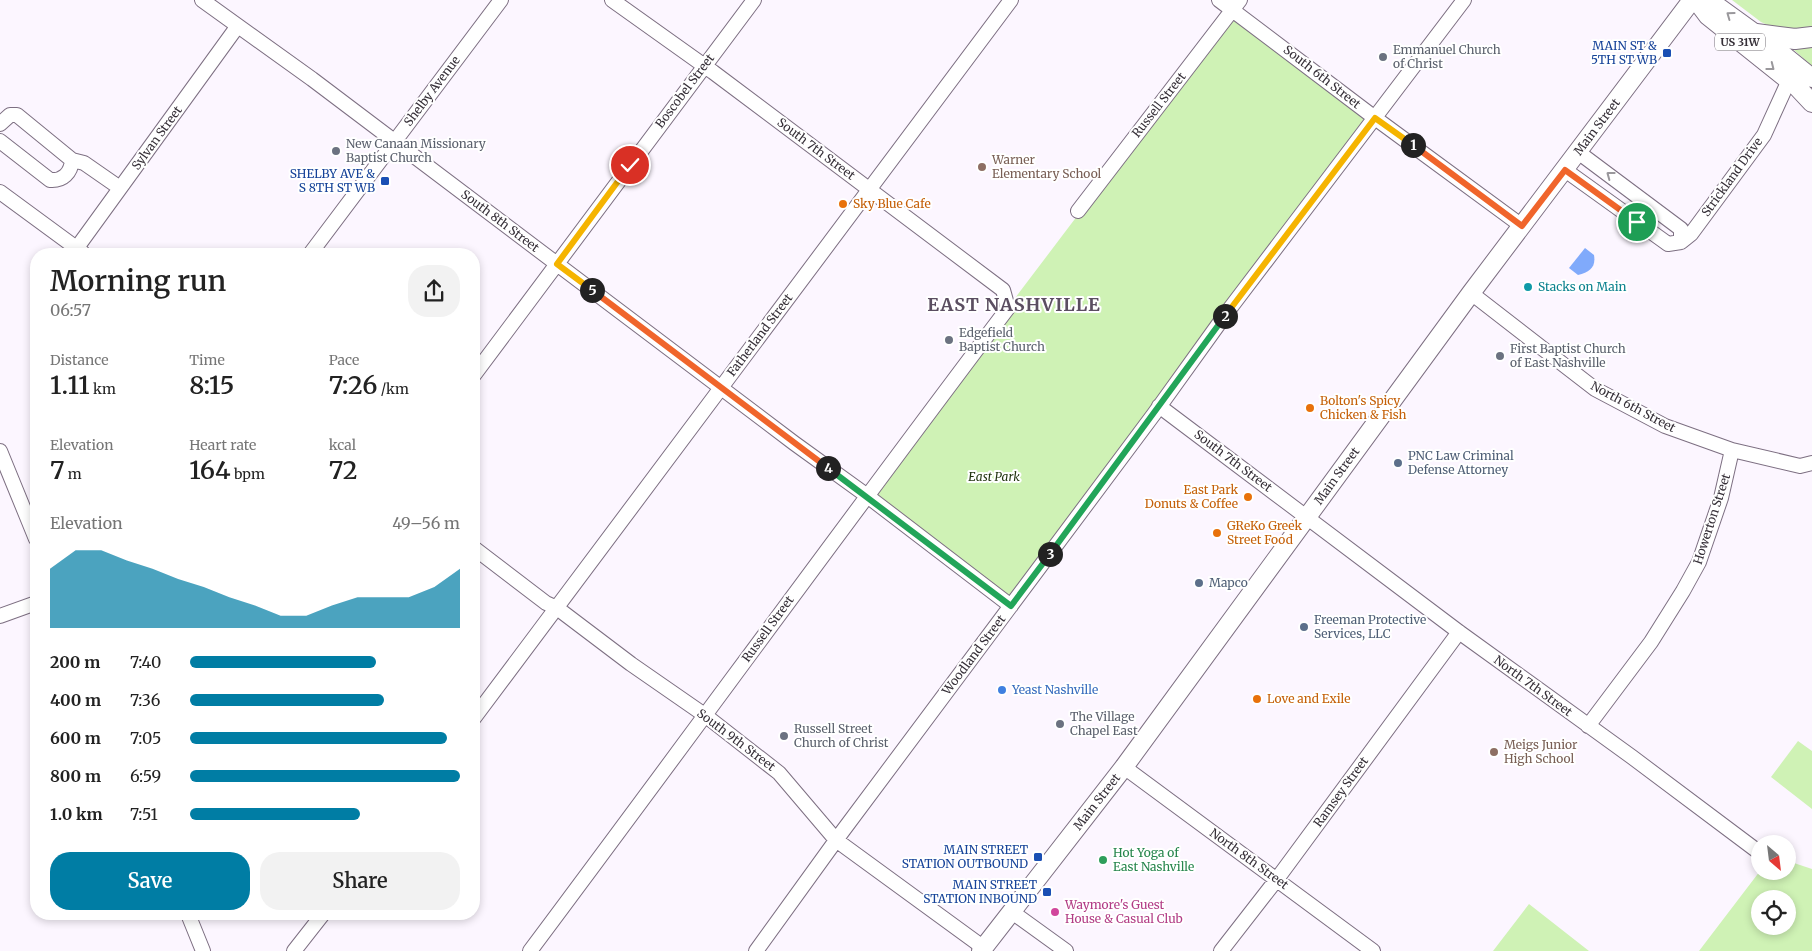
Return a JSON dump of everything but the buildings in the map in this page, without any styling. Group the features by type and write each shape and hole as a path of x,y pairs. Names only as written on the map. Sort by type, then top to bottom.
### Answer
{"highway":[{"path":"1756,34 1794,38 1812,37"}],"main road":[{"name":"Main Street","path":"983,949 1124,767 1471,293 1692,0"},
{"name":"US 31W","path":"1696,0 1708,16 1789,80 1812,103"},
{"name":"US 31W","path":"1702,0 1717,6 1812,78"}],"street":[{"name":"South 8th Street","path":"202,0 237,27 312,79 1011,606"},
{"name":"Shelby Avenue","path":"314,248 501,0"},
{"name":"South 7th Street","path":"612,0 704,66 1003,290 1008,308"},
{"name":"Boscobel Street","path":"480,367 754,0"},
{"name":"Fatherland Street","path":"480,710 1011,0"},
{"name":"South 6th Street","path":"1219,0 1237,5 1375,118 1522,226"},
{"name":"Woodland Street","path":"756,951 1228,311 1464,0"},
{"name":"Russell Street","path":"1078,211 1237,5"},
{"name":"Sylvan Street","path":"82,248 120,188 237,27"},
{"name":"Strickland Drive","path":"1681,242 1691,234 1764,135 1789,80"},
{"path":"0,124 10,115 17,114 72,160 84,163 120,188"},
{"path":"0,141 50,180 59,180 68,174 72,160"},
{"path":"1565,170 1668,244 1681,242 1681,229 1578,152"},
{"path":"0,192 76,248"},
{"path":"1637,222 1649,205"},
{"name":"North 6th Street","path":"1471,293 1595,389 1665,426 1732,450"},
{"name":"Russell Street","path":"530,951 706,716 866,495 1008,308"},
{"name":"South 7th Street","path":"1159,406 1307,517"},
{"path":"1732,450 1800,466 1812,463"},
{"name":"Howerton Street","path":"1588,726 1651,642 1684,591 1699,562 1721,498 1732,450"},
{"path":"0,451 30,524"},
{"name":"North 7th Street","path":"1307,517 1459,632 1632,757 1751,846"},
{"name":"South 9th Street","path":"480,553 546,603 557,608 631,664 706,716 779,773 836,840 983,949"},
{"path":"0,616 30,605"},
{"name":"Ramsey Street","path":"1221,951 1277,879 1459,632"},
{"name":"North 8th Street","path":"1124,767 1374,951"},
{"path":"1012,912 1066,951"},
{"path":"190,920 203,951"},
{"path":"294,951 318,920"}],"green space":[{"path":"1732,0 1812,0 1812,31 1776,29 1761,22"},
{"name":"East Park","path":"1233,10 1375,118 1011,606 866,495"},
{"path":"1786,43 1812,43 1812,66"},
{"path":"1798,741 1812,751 1812,809 1771,777"},
{"path":"1796,864 1812,869 1812,951 1699,951 1753,880 1796,880"},
{"path":"1529,904 1589,951 1493,951"}],"water":[{"path":"1585,248 1594,255 1594,263 1589,271 1578,275 1569,268"}],"place":[{"name":"MAIN ST & 5TH ST WB","path":"1667,53"},
{"name":"Emmanuel Church of Christ","path":"1383,57"},
{"name":"New Canaan Missionary Baptist Church","path":"336,151"},
{"name":"Warner Elementary School","path":"982,167"},
{"name":"SHELBY AVE & S 8TH ST WB","path":"385,181"},
{"name":"Sky Blue Cafe","path":"843,204"},
{"name":"Stacks on Main","path":"1528,287"},
{"name":"Edgefield Baptist Church","path":"949,340"},
{"name":"First Baptist Church of East Nashville","path":"1500,356"},
{"name":"Bolton's Spicy Chicken & Fish","path":"1310,408"},
{"name":"PNC Law Criminal Defense Attorney","path":"1398,463"},
{"name":"East Park Donuts & Coffee","path":"1248,497"},
{"name":"GReKo Greek Street Food","path":"1217,533"},
{"name":"Mapco","path":"1199,583"},
{"name":"Freeman Protective Services, LLC","path":"1304,627"},
{"name":"Yeast Nashville","path":"1002,690"},
{"name":"Love and Exile","path":"1257,699"},
{"name":"The Village Chapel East","path":"1060,724"},
{"name":"Russell Street Church of Christ","path":"784,736"},
{"name":"Meigs Junior High School","path":"1494,752"},
{"name":"MAIN STREET STATION OUTBOUND","path":"1038,857"},
{"name":"Hot Yoga of East Nashville","path":"1103,860"},
{"name":"MAIN STREET STATION INBOUND","path":"1047,892"},
{"name":"Waymore's Guest House & Casual Club","path":"1055,912"}],"district":[{"name":"EAST NASHVILLE","path":"1014,305"}],"route":[{"path":"630,165 557,264 1011,606 1228,311 1375,118 1522,226 1565,170 1637,222"}]}
